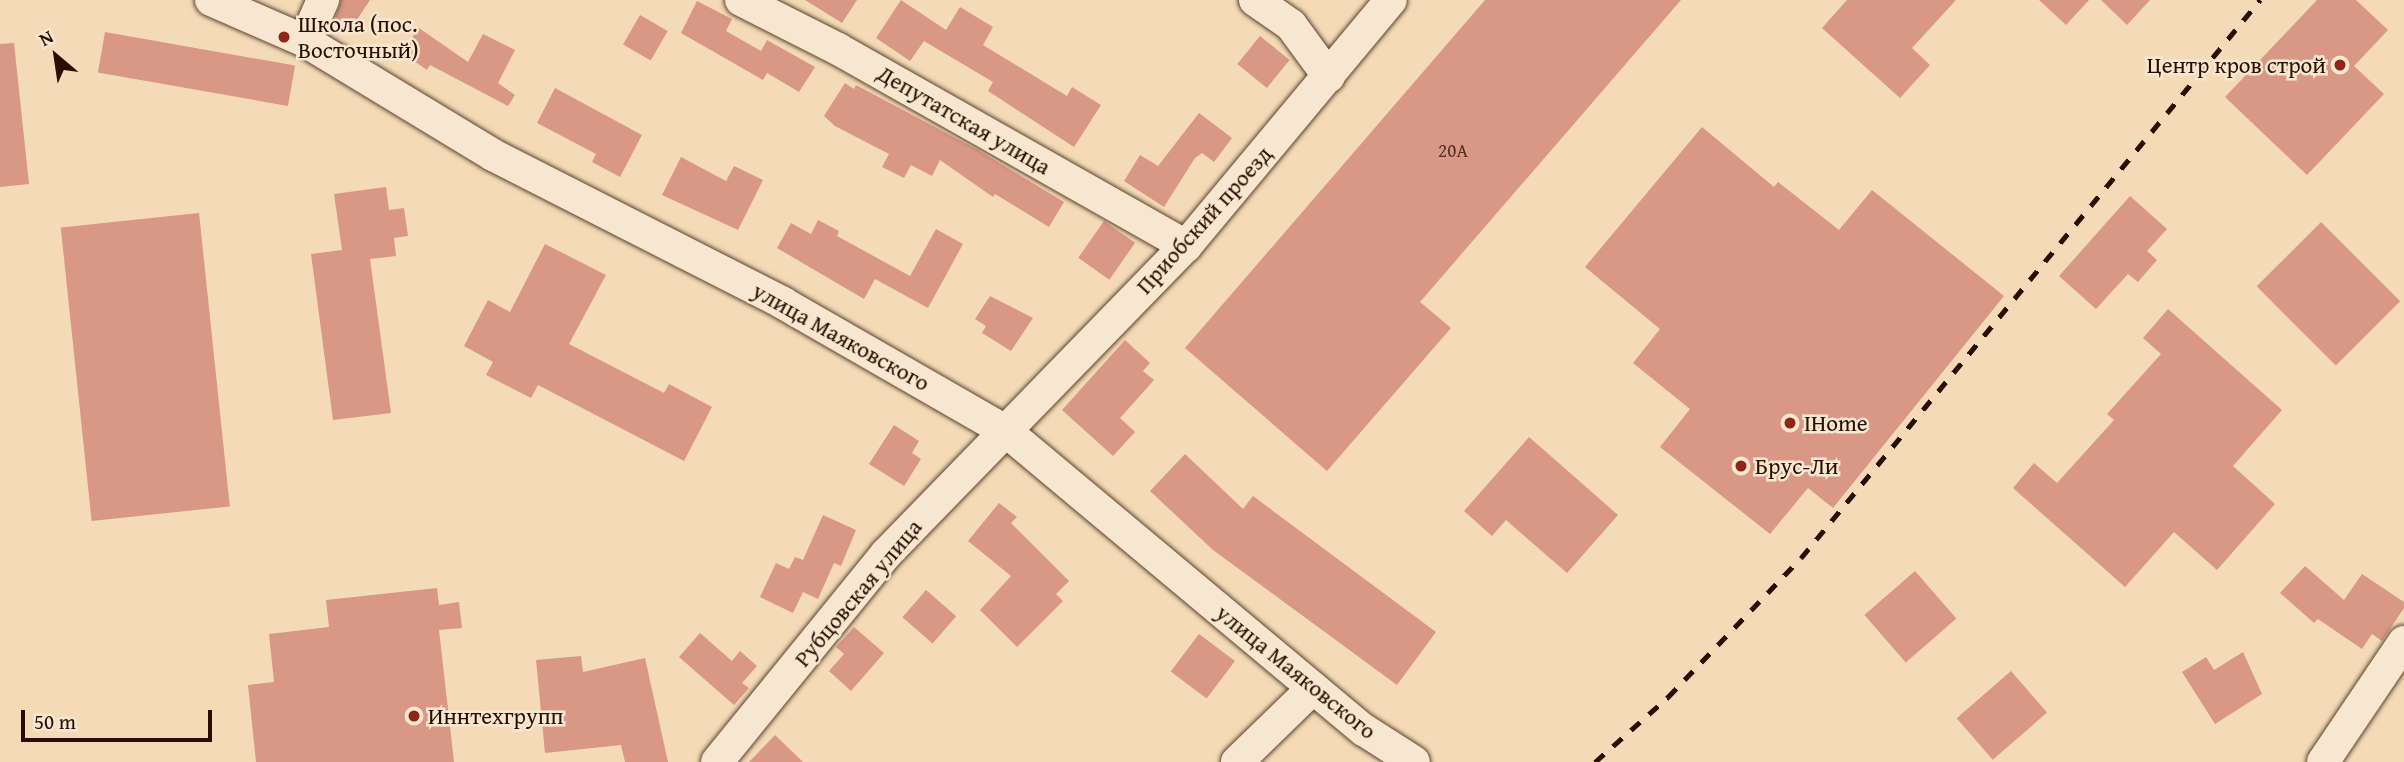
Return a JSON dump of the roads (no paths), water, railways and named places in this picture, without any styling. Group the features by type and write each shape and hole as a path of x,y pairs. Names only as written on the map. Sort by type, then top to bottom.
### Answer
{"street":[{"name":"улица Маяковского","path":"211,0 305,41 493,155 783,303 1007,432 1364,730 1414,762"},
{"path":"305,41 323,0"},
{"name":"Депутатская улица","path":"741,0 838,49 1185,246"},
{"path":"1255,0 1291,25 1329,77"},
{"name":"Приобский проезд","path":"1007,432 1185,246 1391,0"},
{"name":"Рубцовская улица","path":"717,762 886,554 1007,432"},
{"path":"2323,762 2404,642"},
{"path":"1237,762 1313,688"}],"railway":[{"path":"1595,762 1668,697 1801,558 2260,0"}],"place":[{"name":"Школа (пос. Восточный)","path":"284,37"},
{"name":"Центр кров строй","path":"2340,65"},
{"name":"IHome","path":"1790,423"},
{"name":"Брус-Ли","path":"1741,466"},
{"name":"Иннтехгрупп","path":"414,716"}]}
